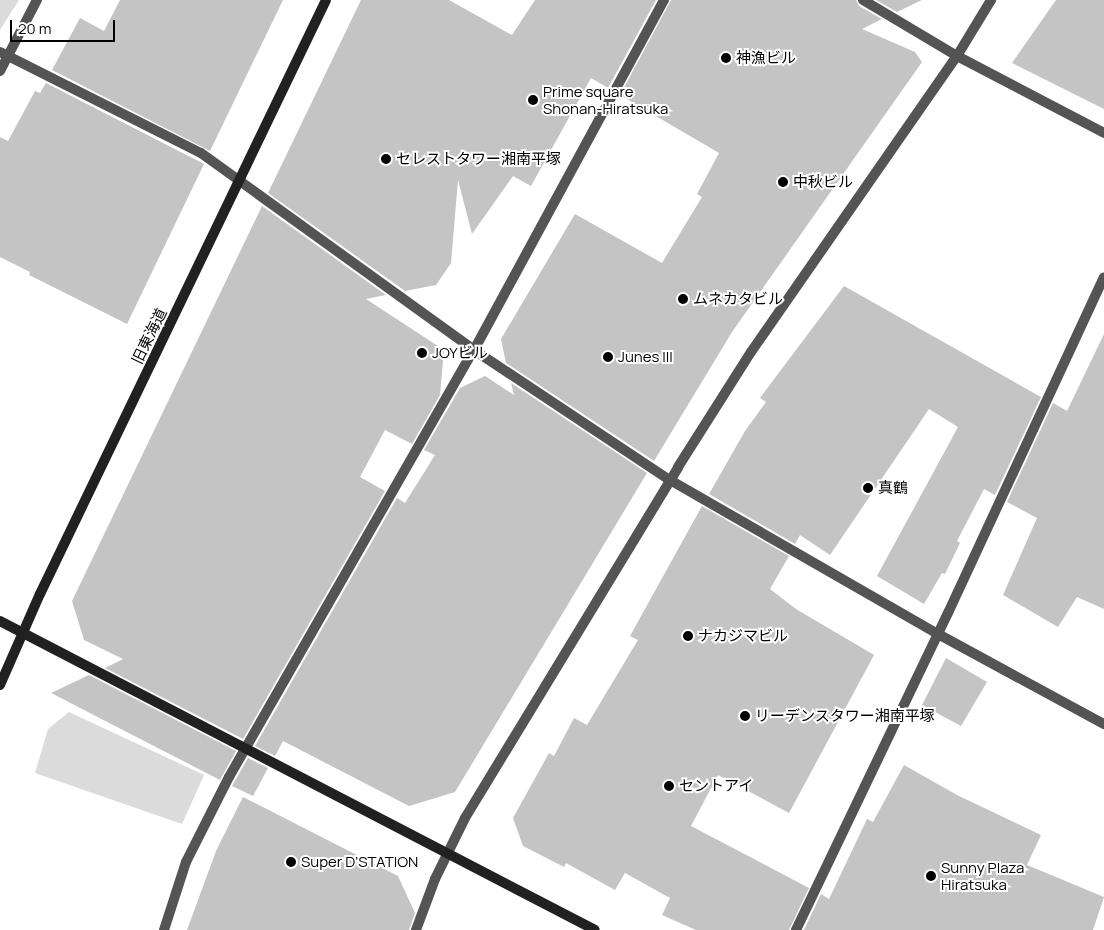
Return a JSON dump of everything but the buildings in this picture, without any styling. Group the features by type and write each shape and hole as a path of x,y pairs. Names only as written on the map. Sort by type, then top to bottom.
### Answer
{"street":[{"path":"0,71 4,54 37,0"},
{"name":"旧東海道","path":"0,685 22,632 326,0"},
{"path":"164,930 186,862 244,750 474,350 664,0"},
{"path":"863,0 957,56 1104,133"},
{"path":"416,930 447,854 465,818 670,480 751,352 957,56 991,0"},
{"path":"4,54 201,153 474,350 670,480 938,634 1104,724"},
{"path":"796,930 938,634 1104,277"},
{"path":"0,622 244,750 595,930"}],"shaded area":[{"path":"0,0 19,0 0,30"},
{"path":"69,712 204,775 182,824 35,773 48,729"}],"place":[{"name":"神漁ビル","path":"726,58"},
{"name":"Prime square Shonan-Hiratsuka","path":"533,100"},
{"name":"セレストタワー湘南平塚","path":"386,159"},
{"name":"中秋ビル","path":"783,182"},
{"name":"ムネカタビル","path":"683,299"},
{"name":"JOYビル","path":"422,353"},
{"name":"Junes III","path":"608,357"},
{"name":"真鶴","path":"868,488"},
{"name":"ナカジマビル","path":"688,636"},
{"name":"リーデンスタワー湘南平塚","path":"745,716"},
{"name":"セントアイ","path":"669,786"},
{"name":"Super D'STATION","path":"291,862"},
{"name":"Sunny Plaza Hiratsuka","path":"931,876"}]}
